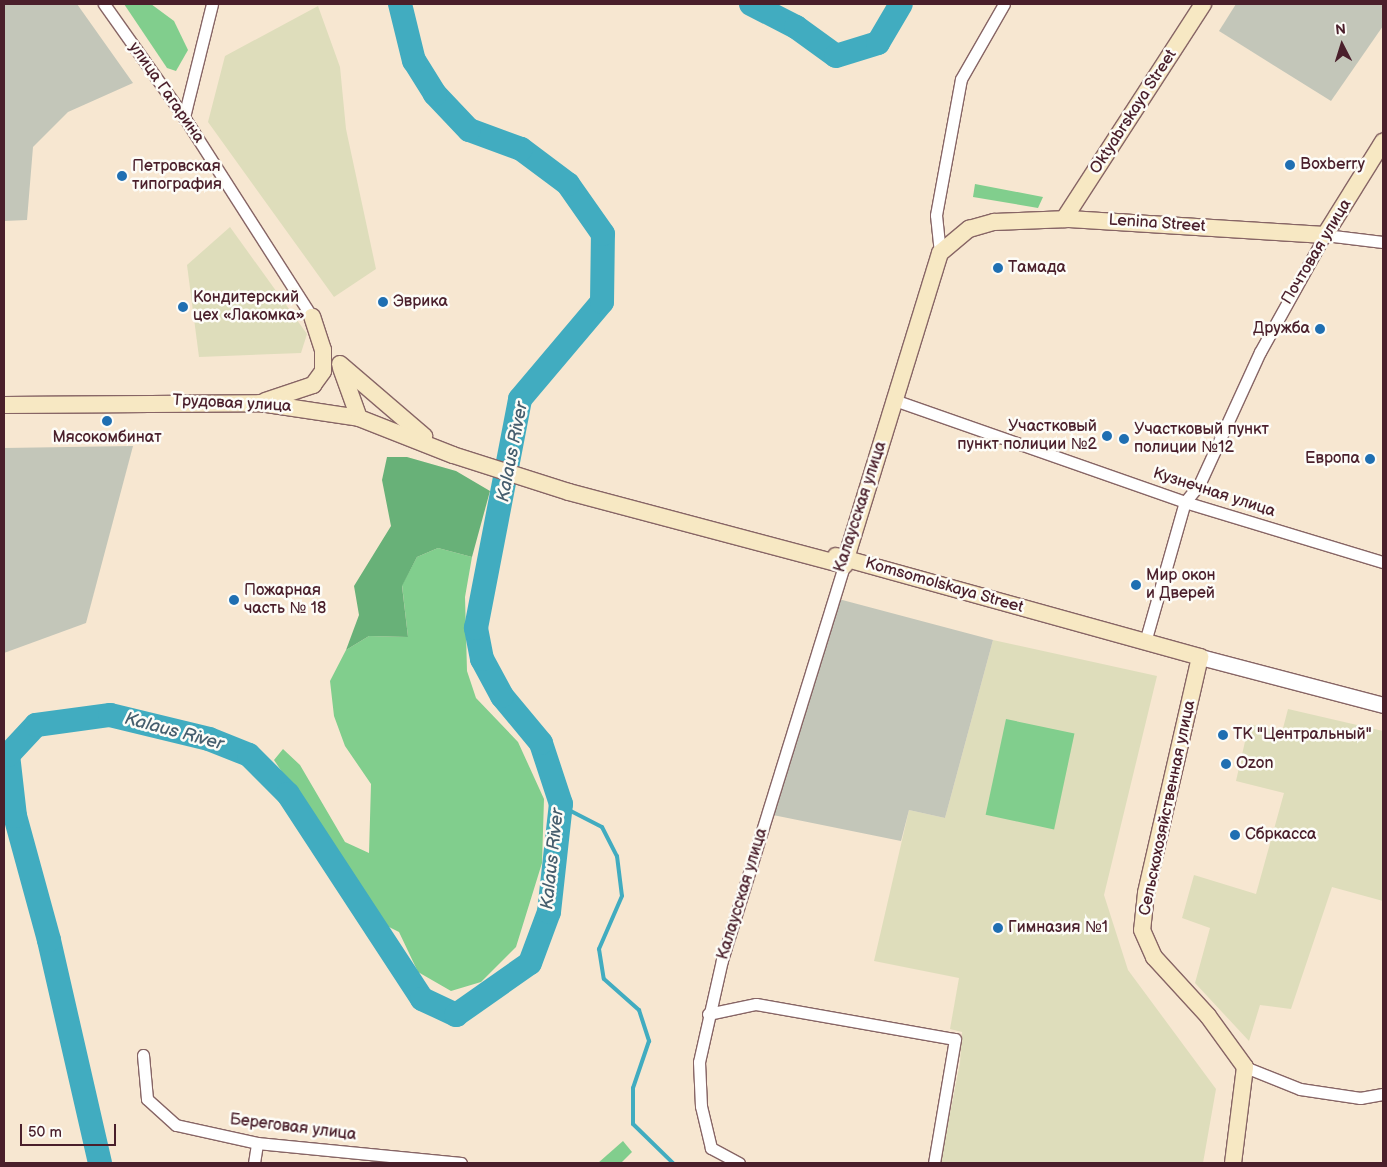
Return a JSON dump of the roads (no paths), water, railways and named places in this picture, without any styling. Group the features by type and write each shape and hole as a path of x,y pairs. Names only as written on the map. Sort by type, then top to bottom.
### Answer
{"main road":[{"name":"Oktyabrskaya Street","path":"1064,219 1202,4"},
{"name":"Почтовая улица","path":"1325,235 1383,142"},
{"name":"Lenina Street","path":"940,253 969,229 986,224 1064,219 1325,235"},
{"name":"Калаусская улица","path":"843,562 940,253"},
{"name":"улица Гагарина","path":"312,317 340,364 359,418"},
{"path":"260,403 313,385 323,371 322,350 312,317"},
{"path":"340,364 408,426 453,455"},
{"name":"Трудовая улица","path":"4,405 260,403 359,418 453,455"},
{"name":"Komsomolskaya Street","path":"453,455 569,492 672,512 843,562 1200,657"},
{"name":"Сельскохозяйственная улица","path":"1200,657 1146,893 1142,930 1154,957 1208,1016 1245,1066"},
{"path":"1233,1163 1245,1066"}],"street":[{"name":"улица Гагарина","path":"104,4 184,117 312,317"},
{"path":"184,117 212,4"},
{"name":"Калаусская улица","path":"940,253 936,215 961,80 1004,4"},
{"name":"Lenina Street","path":"1325,235 1383,242"},
{"name":"Почтовая улица","path":"1146,642 1185,502 1199,485 1260,352 1325,235"},
{"name":"Кузнечная улица","path":"894,400 1185,502 1383,562"},
{"name":"Калаусская улица","path":"739,1163 711,1148 701,1106 698,1062 708,1014 843,562"},
{"path":"1200,657 1383,705"},
{"path":"708,1014 756,1004 955,1039 934,1163"},
{"name":"Береговая улица","path":"143,1054 147,1100 176,1125 256,1143 425,1161 461,1163"},
{"path":"1245,1066 1300,1089 1360,1098 1383,1094"},
{"path":"254,1163 256,1143"}],"waterway":[{"name":"Kalaus River","path":"100,1163 49,940 15,816 8,755 36,725 110,715 209,739 249,755 288,794 422,999 456,1015 530,963 549,912 561,804 541,743 502,696 482,659 476,628 520,399 602,302 603,234 568,184 521,149 469,130 435,94 414,61 400,4"},
{"name":"Kalaus River","path":"751,4 796,27 836,56 878,43 901,4"},
{"path":"561,806 602,827 617,856 622,896 599,949 604,979 639,1010 649,1041 633,1088 633,1124 673,1163"}],"place":[{"name":"Boxberry","path":"1290,165"},
{"name":"Петровская типография","path":"122,176"},
{"name":"Тамада","path":"998,268"},
{"name":"Эврика","path":"383,302"},
{"name":"Кондитерский цех «Лакомка»","path":"183,307"},
{"name":"Дружба","path":"1320,329"},
{"name":"Мясокомбинат","path":"107,421"},
{"name":"Участковый пункт полиции №2","path":"1107,436"},
{"name":"Участковый пункт полиции №12","path":"1124,439"},
{"name":"Европа","path":"1370,459"},
{"name":"Мир окон и Дверей","path":"1136,585"},
{"name":"Пожарная часть № 18","path":"234,600"},
{"name":"ТК \"Центральный\"","path":"1223,735"},
{"name":"Ozon","path":"1226,764"},
{"name":"Сбркасса","path":"1235,835"},
{"name":"Гимназия №1","path":"998,928"}]}
